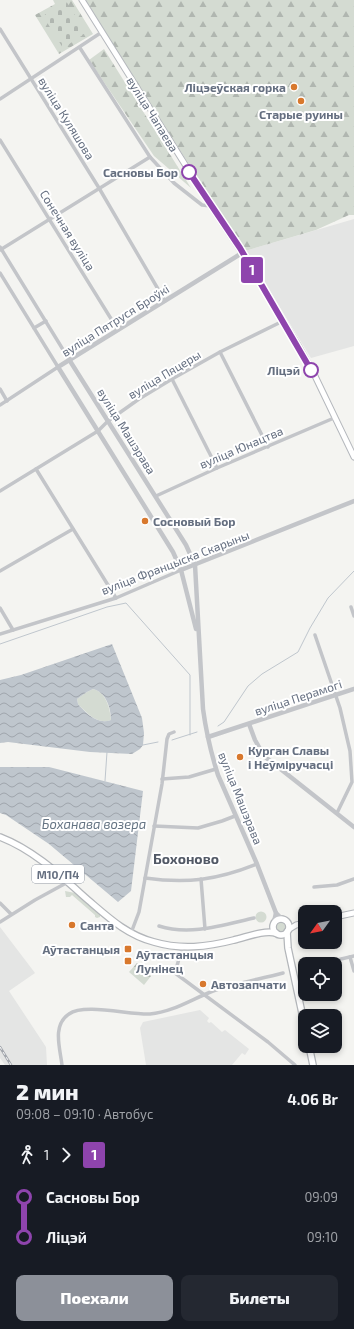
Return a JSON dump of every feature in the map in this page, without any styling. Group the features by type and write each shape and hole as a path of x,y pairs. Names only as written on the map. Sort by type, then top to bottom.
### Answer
{"main road":[{"name":"вуліца Чапаева","path":"82,0 242,253 283,321 315,376 354,457"},
{"name":"М10/П4","path":"0,837 34,855 68,882 110,919 131,934 154,943 182,948 213,945 266,932 282,934 287,931"},
{"path":"342,916 354,913"},
{"path":"266,932 278,920 296,925"},
{"path":"285,921 288,925 288,948 301,1009"},
{"path":"274,923 274,929 288,948"},
{"path":"287,931 296,925"},
{"path":"310,1053 313,1065"}],"street":[{"name":"вуліца Куляшова","path":"0,29 99,188 165,301"},
{"path":"0,99 32,80 102,32"},
{"path":"80,48 150,157 174,183 202,205 211,206"},
{"name":"Сонечная вуліца","path":"0,140 118,330"},
{"path":"0,249 150,157"},
{"name":"вуліца Машэрава","path":"0,249 156,496 186,545 195,565 203,709 216,769 257,864 276,913 285,921"},
{"name":"вуліца Пятруся Броўкі","path":"0,405 242,253"},
{"name":"вуліца Машэрава","path":"0,274 174,552 199,639"},
{"path":"34,328 46,321"},
{"name":"вуліца Пяцеры","path":"0,491 98,431 108,421 139,399 172,379 220,352 283,321"},
{"path":"220,352 268,447"},
{"path":"172,379 217,468"},
{"path":"0,389 7,401"},
{"name":"вуліца Юнацтва","path":"156,496 334,418"},
{"path":"36,469 116,598"},
{"name":"вуліца Францыска Скарыны","path":"0,634 116,598 180,570 354,501"},
{"path":"0,571 73,529"},
{"path":"351,607 354,616"},
{"path":"0,608 13,630"},
{"path":"315,635 336,695 348,740 352,782 337,814"},
{"name":"вуліца Перамогі","path":"208,737 354,689"},
{"name":"вуліца Перамогі","path":"249,724 255,740 264,756 354,827"},
{"path":"131,934 139,912 162,779 167,739 170,734 174,732"},
{"path":"162,779 189,777 216,769"},
{"path":"154,826 198,828 222,822 235,816"},
{"path":"145,878 178,880 201,879 223,876 257,864"},
{"path":"201,879 205,929"},
{"path":"314,887 337,885 354,879"},
{"path":"0,922 35,900 68,882"},
{"path":"0,903 12,914"},
{"path":"274,923 276,913"},
{"path":"159,926 182,931 205,929 254,918"},
{"path":"182,948 176,973 268,1042 295,1065"},
{"path":"342,959 352,957 354,971"},
{"path":"62,1065 59,1045 59,1028 62,1020 71,1012 95,1010 138,1014 157,1013 170,1010 212,991 283,973"}],"shaded area":[{"path":"354,219 354,346 311,358 245,251"},
{"path":"0,927 35,973 9,991 46,1047 47,1065 5,1065 0,1058"},
{"path":"200,1010 209,1018 207,1021 209,1023 211,1022 222,1032 225,1030 249,1049 245,1055 242,1053 232,1065 146,1065 140,1028 143,1022"}],"green space":[{"path":"53,0 72,0 93,34 59,54 35,15 55,4"},
{"path":"83,0 354,0 354,215 349,215 316,230 245,251"},
{"path":"66,1 86,33 63,48 43,16"},
{"path":"104,49 191,188 154,156 89,60"},
{"path":"93,689 101,693 104,697 110,711 111,720 97,720 78,704 77,699"},
{"path":"65,891 75,893 100,915 100,917 95,917 95,915 72,895 70,897 66,897"},
{"path":"259,912 263,912 265,913 265,921 259,922 256,919 256,915"},
{"path":"281,921 285,923 287,927 285,931 281,933 277,931 275,927 277,923"},
{"path":"137,963 151,976 144,985 129,972"}],"water":[{"path":"112,644 142,718 144,733 143,745 132,754 90,752 8,742 0,743 0,680 21,675","holes":["93,689 98,691 107,701 111,720 97,720 88,714 78,704 77,699 87,692"]},
{"name":"Боханава возера","path":"0,767 49,767 143,791 131,891 118,902 49,844 6,815 0,813"}],"waterway":[{"path":"218,726 224,722 248,686 262,674 298,652 328,598 354,571"},
{"path":"0,644 107,607 126,603 190,675 190,735"},
{"path":"172,740 197,732"},
{"path":"143,745 158,742"},
{"path":"105,781 107,752"}],"railway":[{"path":"0,1047 11,1065"}],"bus line":[{"name":"1","path":"189,172 240,248 298,345 311,370"}],"place":[{"name":"Ліцэеўская горка","path":"294,87"},
{"name":"Старые руины","path":"301,101"},
{"name":"Сасновы Бор","path":"189,172"},
{"name":"Ліцэй","path":"311,370"},
{"name":"Сосновый Бор","path":"145,521"},
{"name":"Курган Славы і Неўміручасці","path":"240,757"},
{"name":"Санта","path":"72,925"},
{"name":"Аўтастанцыя","path":"128,949"},
{"name":"Аўтастанцыя Лунінец","path":"128,961"},
{"name":"Автозапчати","path":"203,984"}],"district":[{"name":"Бохоново","path":"186,858"}]}
